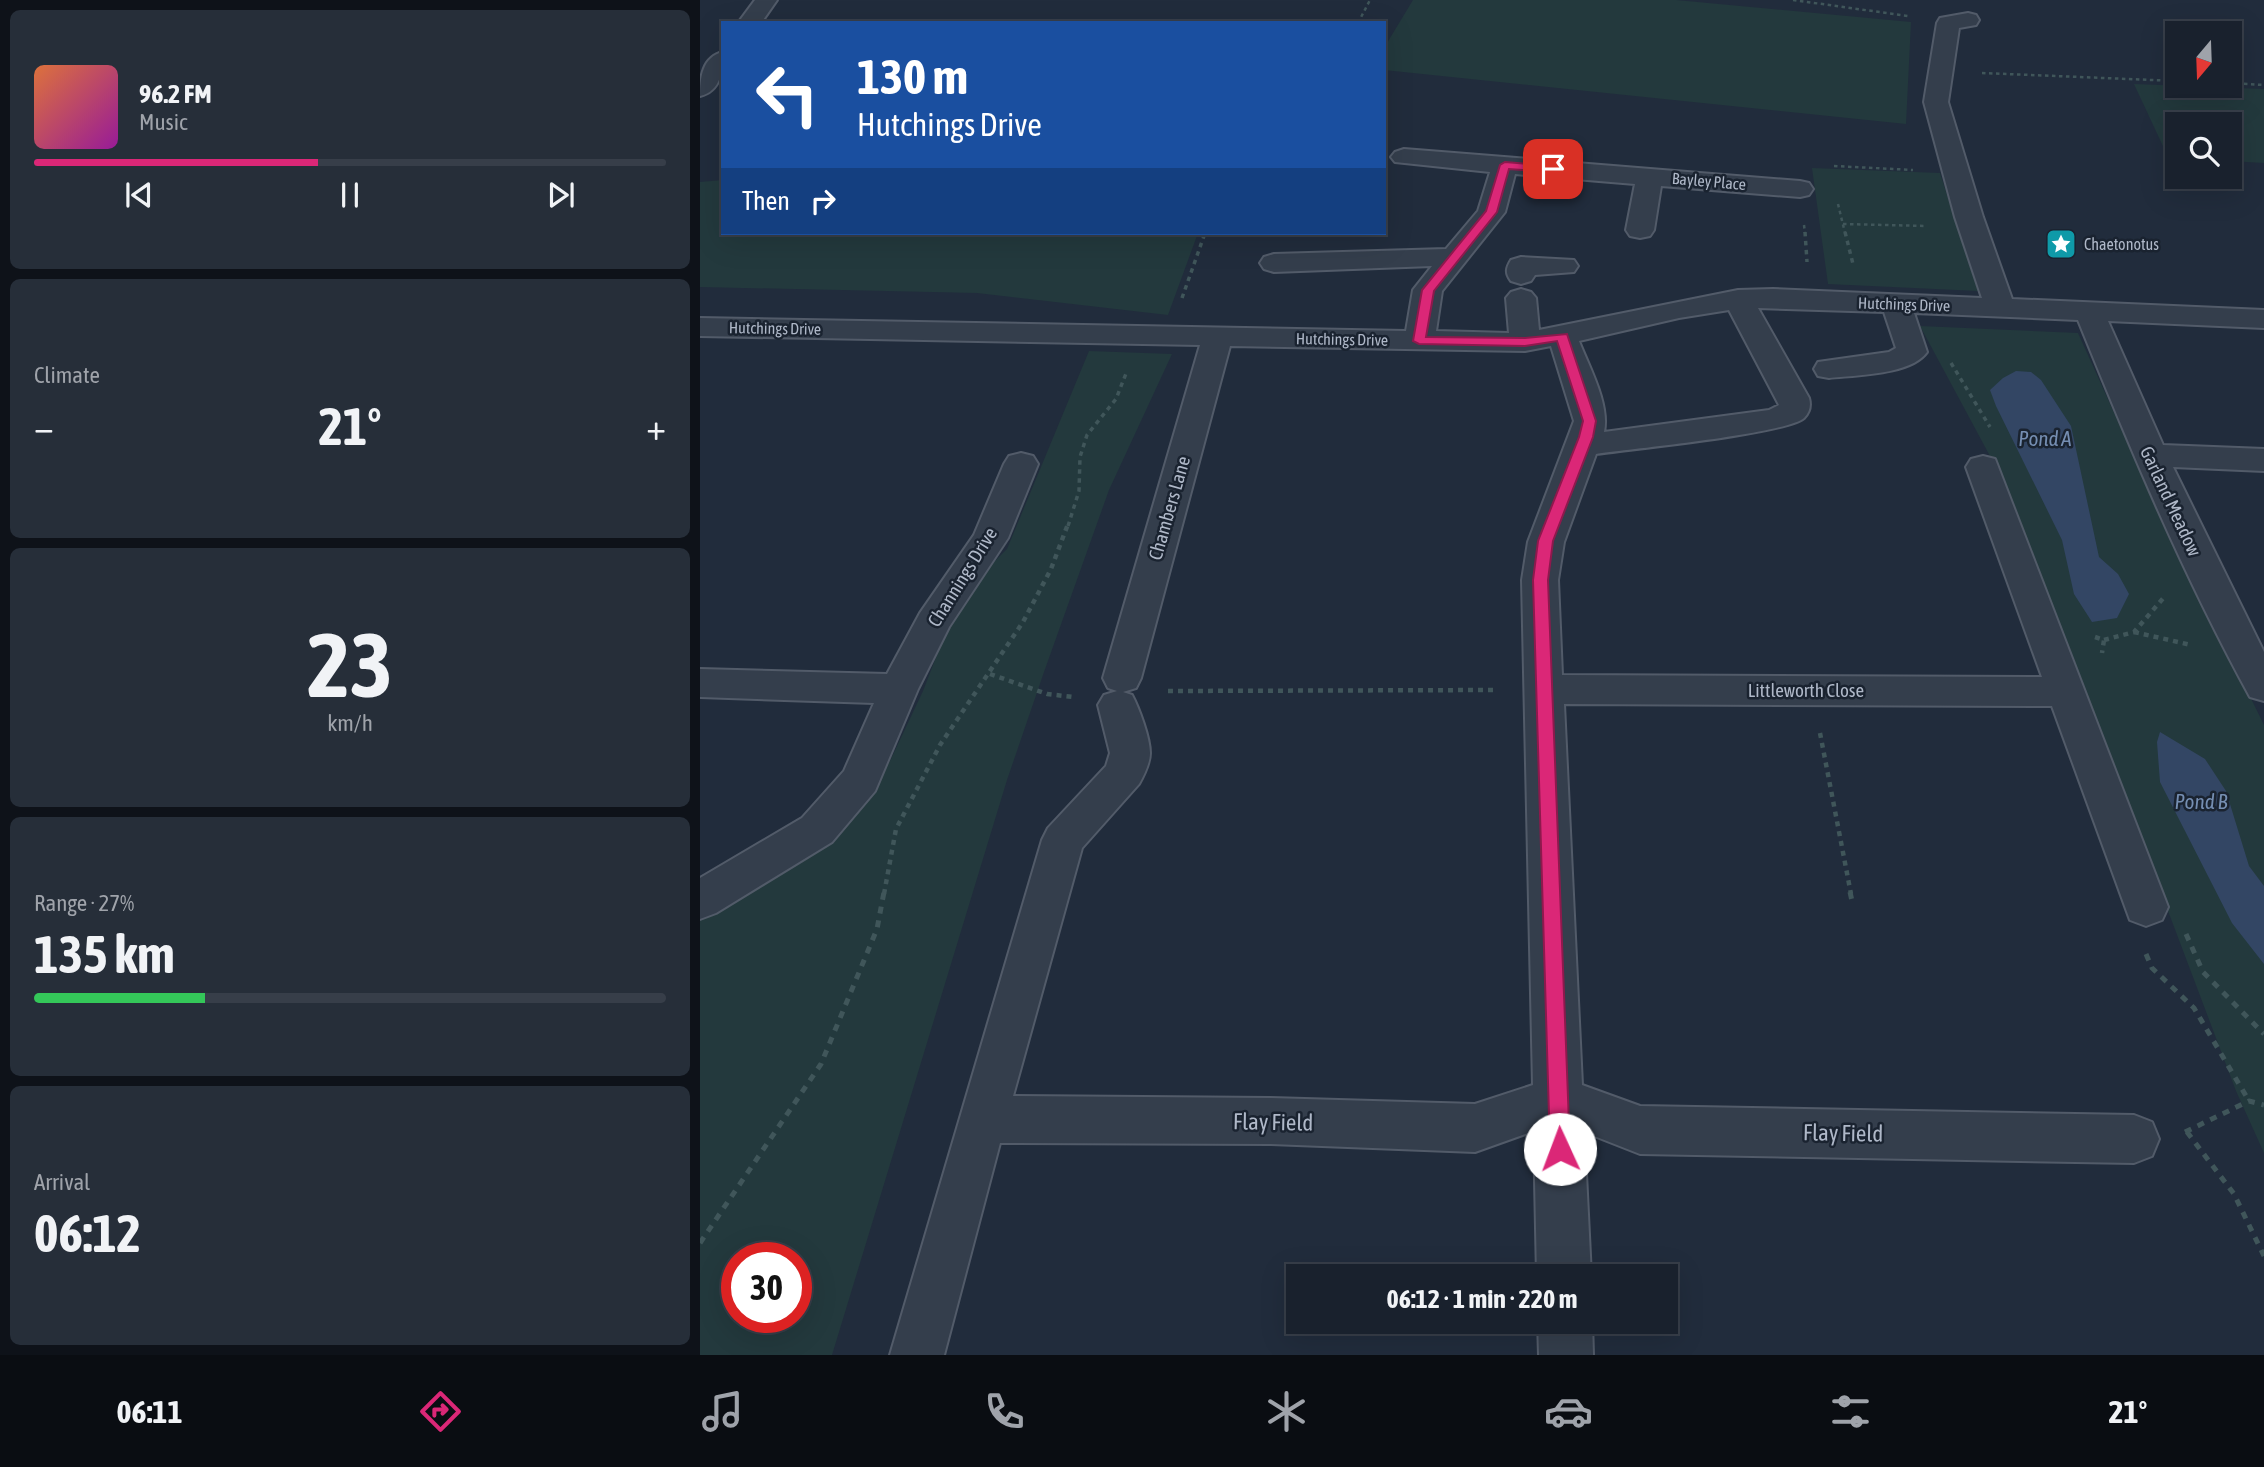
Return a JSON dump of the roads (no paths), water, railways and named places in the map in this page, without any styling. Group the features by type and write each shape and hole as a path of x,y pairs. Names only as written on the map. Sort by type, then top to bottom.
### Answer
{"street":[{"path":"750,21 766,0"},
{"path":"1958,22 1939,71 1937,102 1973,227 2000,308"},
{"path":"700,89 721,62"},
{"name":"Bayley Place","path":"1404,157 1800,188"},
{"path":"1419,341 1428,290 1491,212 1505,165"},
{"path":"1640,230 1649,177"},
{"path":"1274,263 1455,257"},
{"path":"1525,342 1521,266 1564,266"},
{"path":"1583,445 1776,419 1793,411 1793,398 1738,299"},
{"name":"Hutchings Drive","path":"703,331 1525,342 1697,305 1738,299 2264,319"},
{"path":"1829,369 1897,360 1912,352 1896,303"},
{"name":"Garland Meadow","path":"2089,311 2149,455 2197,558 2264,687"},
{"path":"1562,336 1590,421 1541,560 1564,1264"},
{"name":"Chambers Lane","path":"982,1119 1063,840 1125,773 1130,753 1106,694 1217,337"},
{"path":"2149,455 2264,460"},
{"name":"Channings Drive","path":"700,900 817,830 861,780 899,689 933,622 990,538 1021,464"},
{"path":"1983,467 2067,692 2144,926"},
{"path":"700,683 899,689"},
{"name":"Littleworth Close","path":"1545,689 2067,692"},
{"name":"Flay Field","path":"982,1119 1271,1121 1475,1128 1559,1099 1640,1130 2134,1139"},
{"path":"917,1355 982,1119"},
{"path":"1565,1334 1566,1355"}],"water":[{"name":"Pond A","path":"2016,371 2031,372 2041,380 2071,426 2099,557 2118,574 2129,594 2117,618 2092,622 2074,594 2062,540 1996,406 1990,390"},
{"name":"Pond B","path":"2160,732 2205,759 2226,791 2249,866 2264,886 2264,964 2232,923 2160,782 2157,742"}],"place":[{"name":"Chaetonotus","path":"2061,244"}]}
